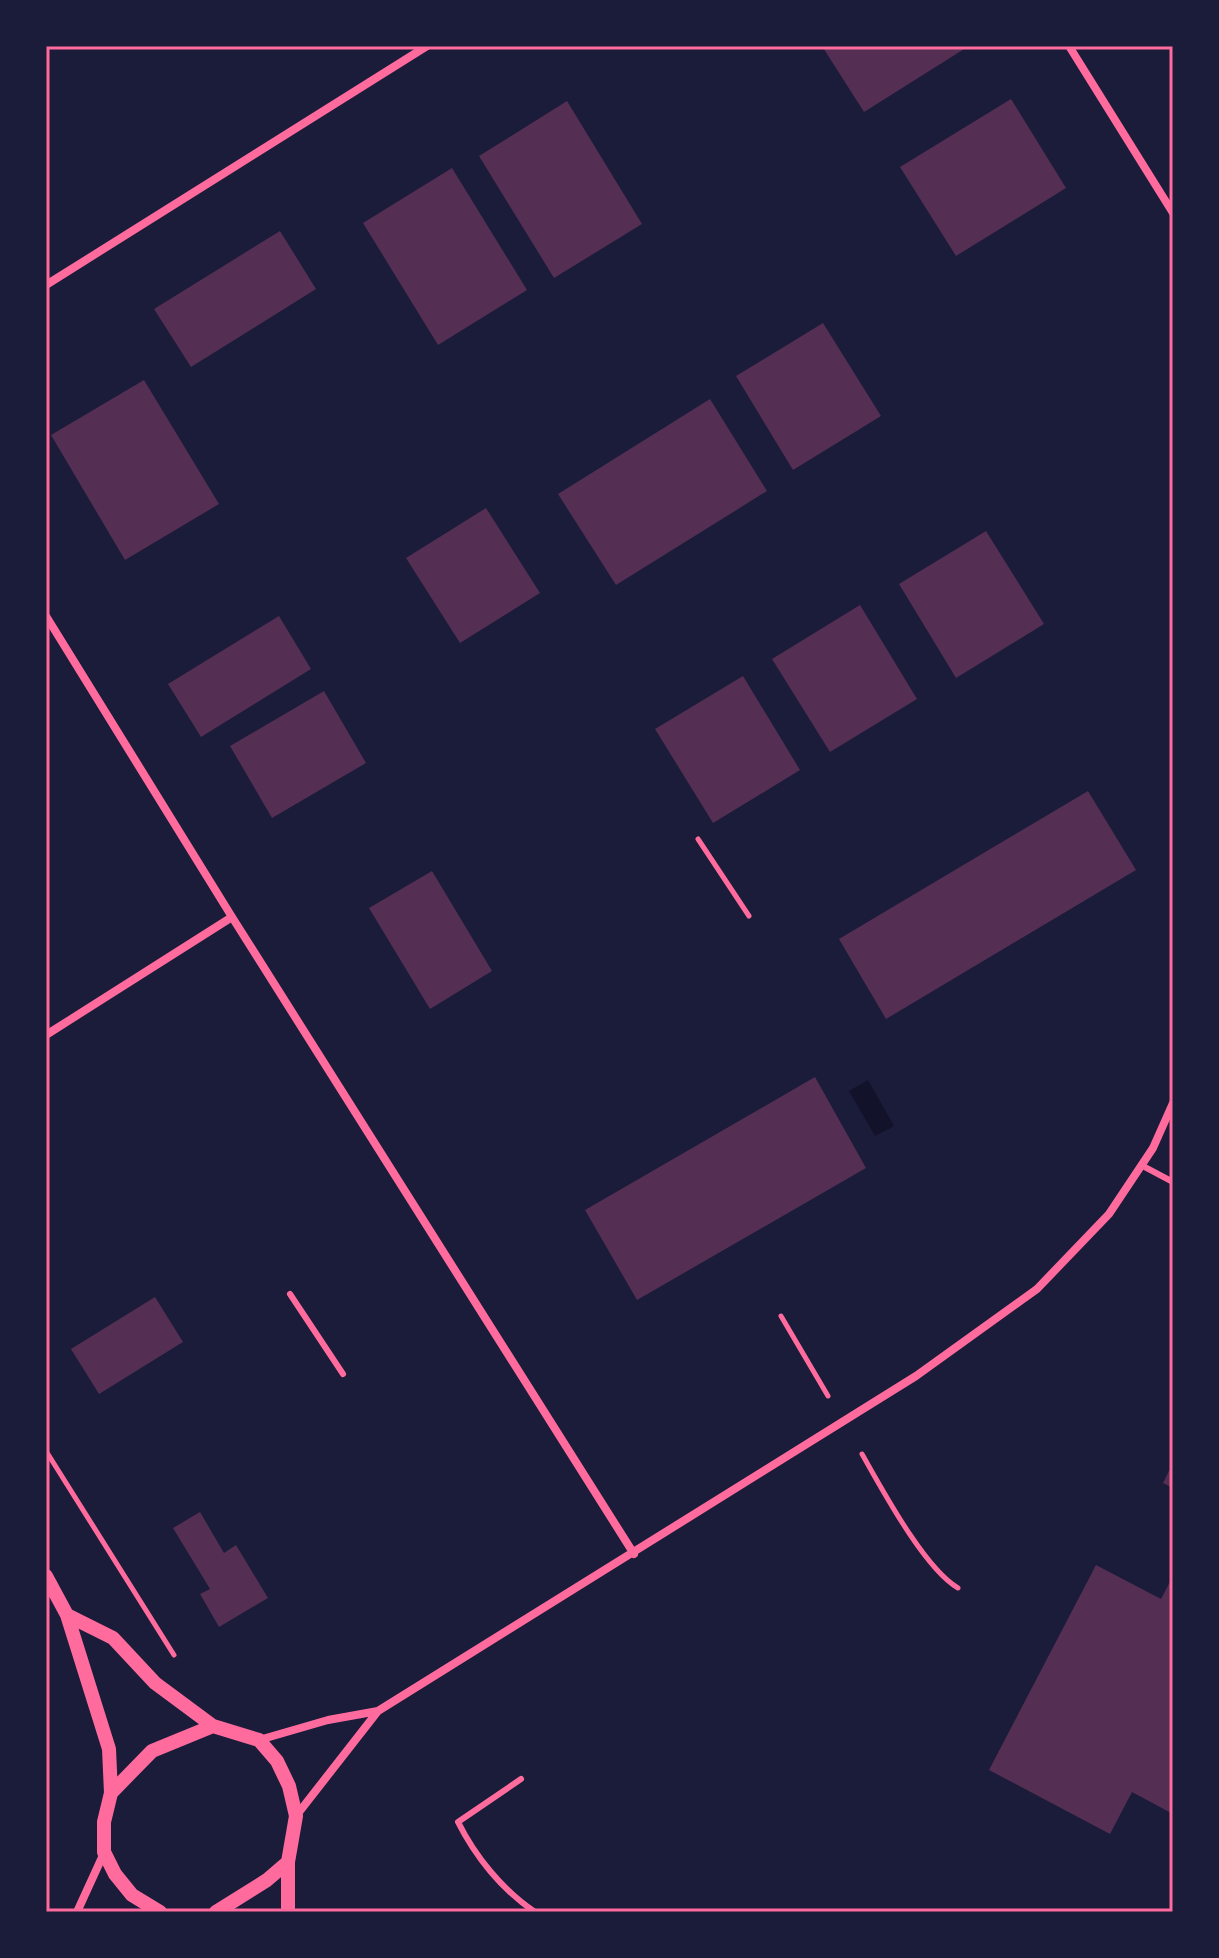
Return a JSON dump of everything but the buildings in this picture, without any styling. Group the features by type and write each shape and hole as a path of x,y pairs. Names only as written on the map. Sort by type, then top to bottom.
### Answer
{"street":[{"path":"46,285 427,46"},
{"path":"1069,46 1173,213"},
{"path":"46,616 634,1554"},
{"path":"46,1035 232,917"},
{"path":"296,1816 378,1711 916,1376 1037,1289 1109,1214 1153,1148 1173,1103"},
{"path":"46,1576 67,1615 109,1749 111,1793 104,1822 104,1852 77,1912"},
{"path":"67,1615 113,1638 155,1683 213,1726 259,1740 277,1761 289,1786 296,1816 288,1862 288,1912"},
{"path":"259,1740 328,1720 378,1711"},
{"path":"111,1793 152,1751 213,1726"},
{"path":"104,1852 115,1874 132,1895 160,1912"},
{"path":"216,1912 267,1880 288,1862"}],"lane":[{"path":"1141,1165 1173,1182"},
{"path":"290,1294 343,1374"},
{"path":"521,1779 458,1822 470,1846 517,1900 535,1912"}],"path":[{"path":"698,839 749,916"},
{"path":"781,1316 828,1396"},
{"path":"46,1451 174,1655"},
{"path":"862,1454 891,1506 944,1580 958,1588"}],"shaded area":[{"path":"868,1080 894,1126 875,1136 849,1091"}]}
